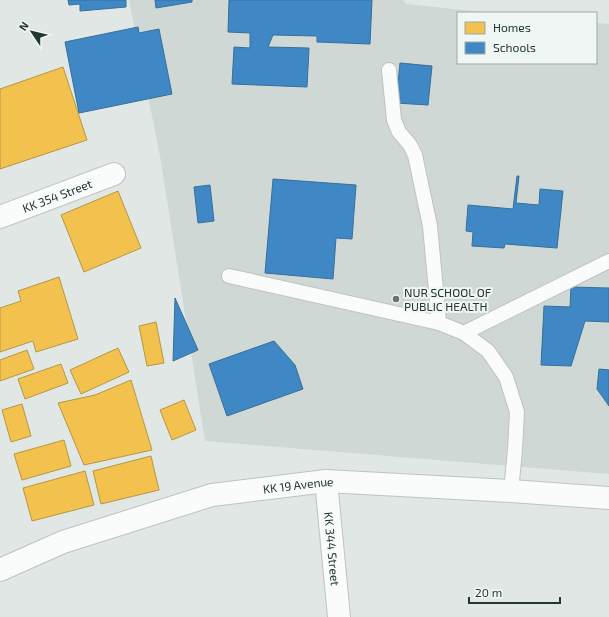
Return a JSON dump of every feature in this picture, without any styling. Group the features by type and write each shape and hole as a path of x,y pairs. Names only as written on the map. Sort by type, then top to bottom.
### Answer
{"street":[{"name":"KK 354 Street","path":"0,217 114,174"},
{"name":"KK 19 Avenue","path":"0,570 63,542 212,495 326,481 609,498"},
{"name":"KK 344 Street","path":"326,481 339,617"}],"lane":[{"path":"389,70 394,120 399,132 410,145 415,155 430,226 440,323"},
{"path":"464,332 609,261"},
{"path":"229,276 440,323 464,332 488,351 506,377 517,412 511,491"}],"shaded area":[{"name":"NUR SCHOOL OF PUBLIC HEALTH","path":"129,0 403,0 406,4 483,12 457,12 457,64 597,64 597,23 609,24 609,474 205,441 160,156"}],"building: Homes":[{"path":"63,67 87,140 0,169 0,89"},
{"path":"118,191 141,248 84,272 61,215"},
{"path":"59,277 78,339 36,352 33,341 0,352 0,308 21,301 18,291"},
{"path":"156,322 164,363 147,366 139,326"},
{"path":"118,348 129,372 81,394 70,370"},
{"path":"27,350 34,369 0,381 0,360"},
{"path":"61,364 68,383 25,399 18,379"},
{"path":"131,380 152,450 84,465 58,403 95,395"},
{"path":"184,400 196,430 172,440 160,410"},
{"path":"22,404 31,436 11,442 2,410"},
{"path":"64,440 71,466 22,480 14,454"},
{"path":"151,456 159,490 101,504 93,471"},
{"path":"85,471 94,505 32,521 23,488"}],"building: Schools":[{"path":"68,0 126,0 126,7 80,11 80,4 69,5"},
{"path":"155,0 192,0 192,2 156,8"},
{"path":"229,0 372,0 370,44 317,42 317,36 273,35 268,47 309,48 307,87 232,84 234,47 250,48 250,33 228,32"},
{"path":"138,27 139,33 159,29 172,94 79,113 65,42"},
{"path":"400,63 432,66 428,105 396,103"},
{"path":"517,176 519,176 516,203 539,205 540,189 563,191 557,248 505,244 504,248 472,246 473,232 466,231 468,205 513,209"},
{"path":"273,179 356,185 352,239 336,238 333,279 265,273"},
{"path":"210,185 214,221 198,223 194,187"},
{"path":"571,287 609,288 609,322 585,321 571,366 541,365 544,306 570,307"},
{"path":"175,298 198,350 173,361"},
{"path":"274,341 295,365 303,389 227,416 209,364"},
{"path":"599,369 609,370 609,406 597,389"}],"place":[{"name":"NUR SCHOOL OF PUBLIC HEALTH","path":"396,299"}]}
